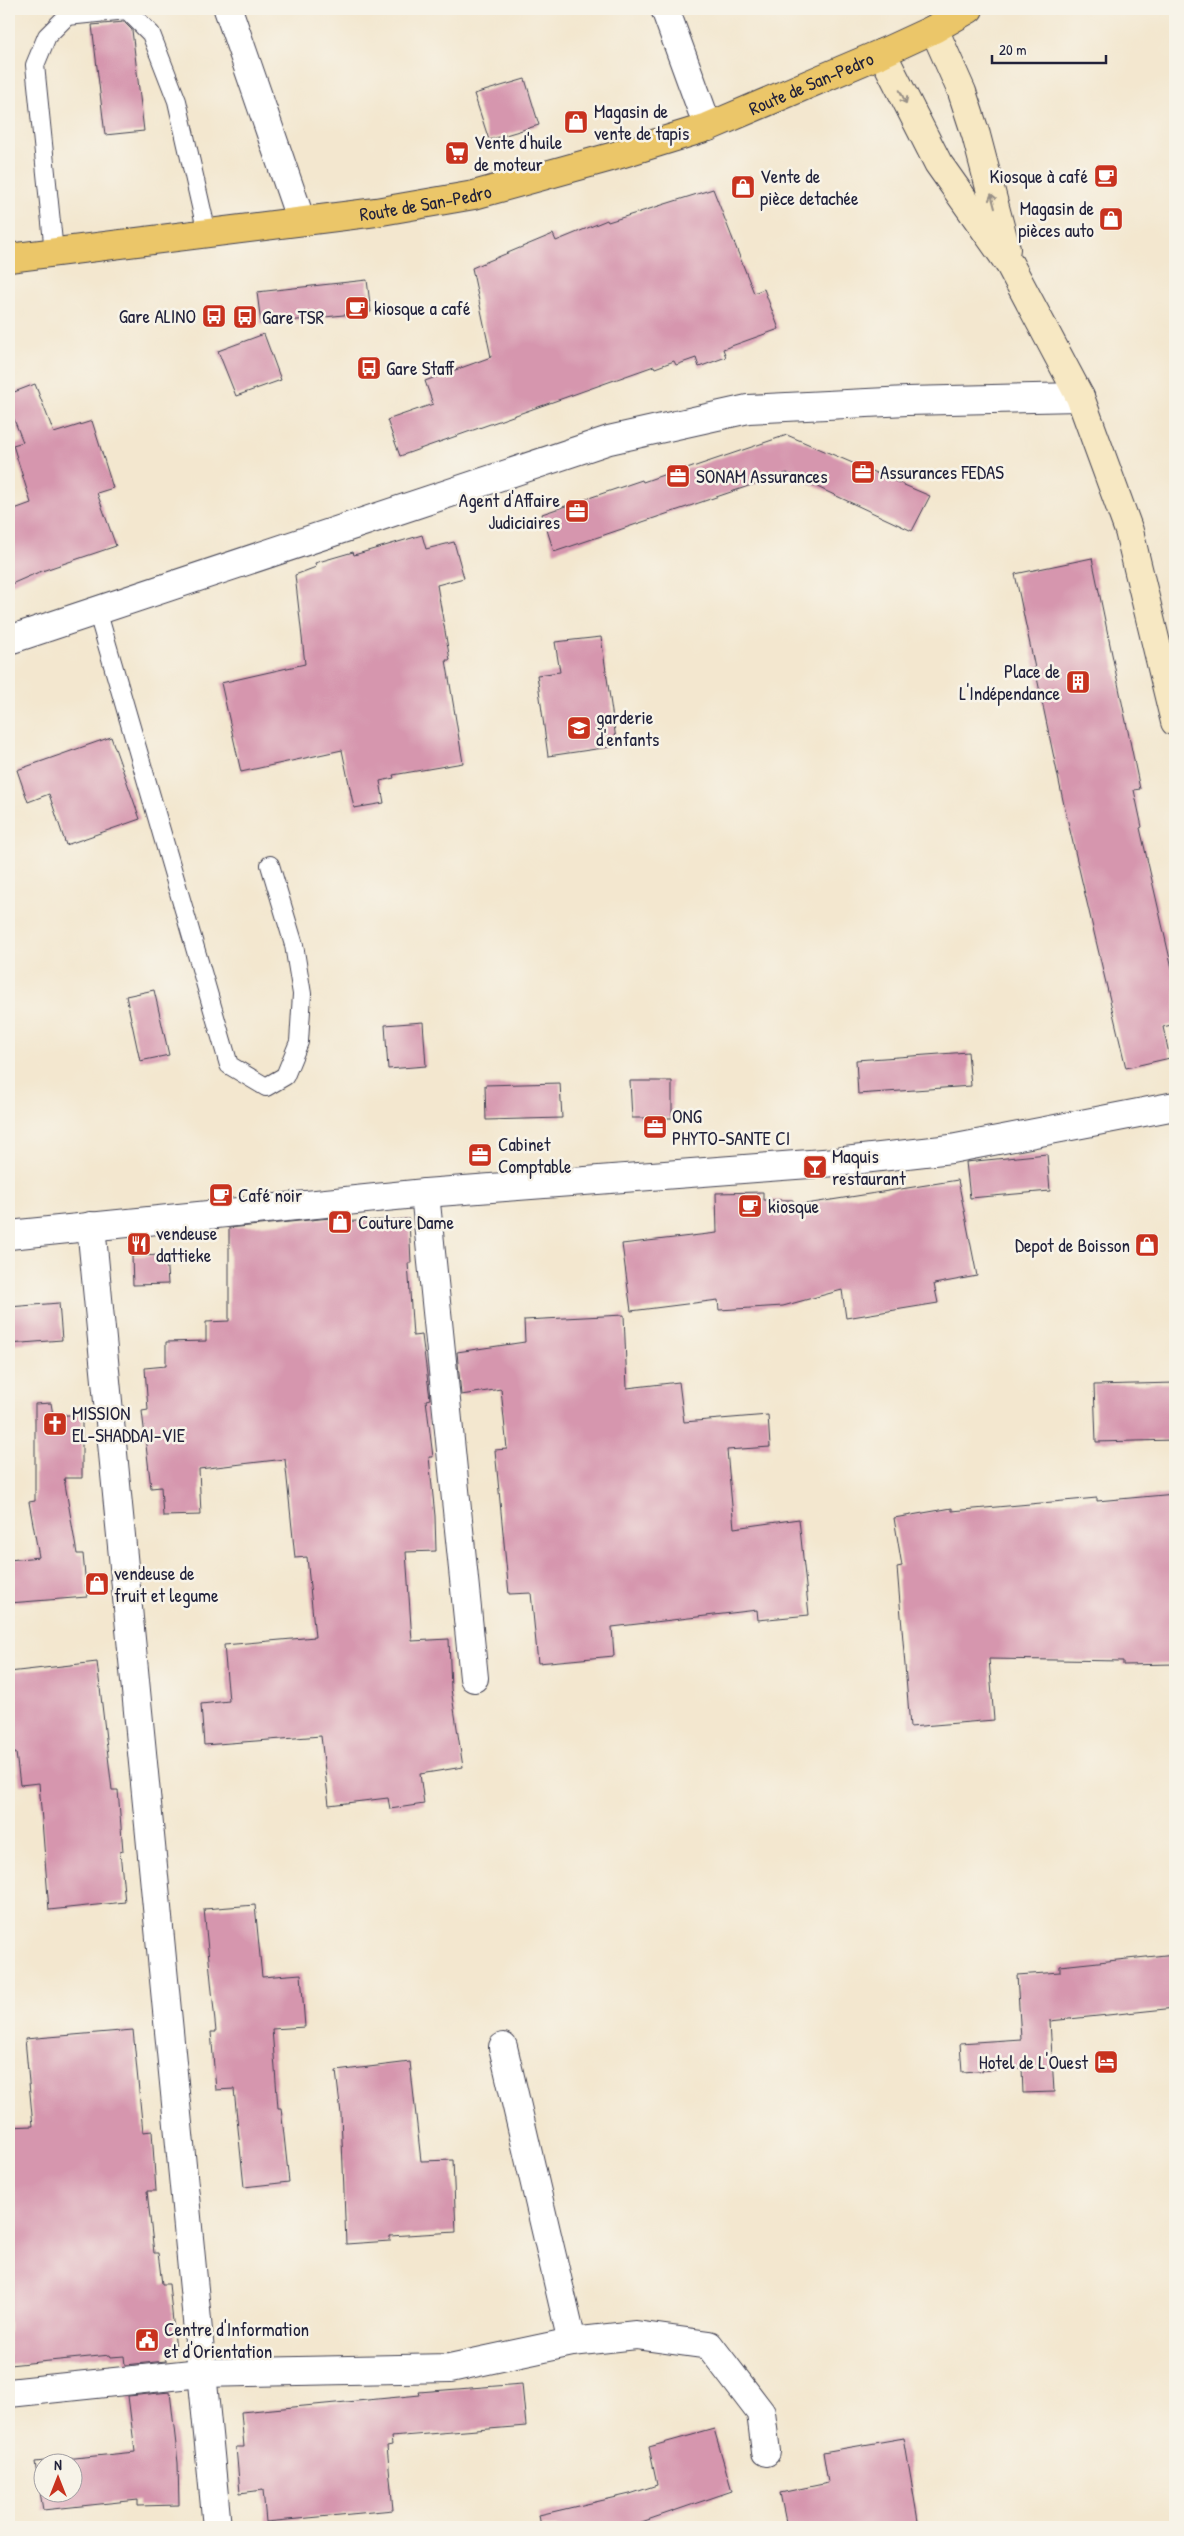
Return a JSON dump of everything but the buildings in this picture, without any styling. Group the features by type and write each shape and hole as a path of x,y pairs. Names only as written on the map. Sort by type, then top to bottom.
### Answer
{"main road":[{"name":"Route de San-Pedro","path":"9,258 376,212 474,195 611,157 708,127 882,53 934,29 969,9"},
{"path":"934,29 962,92 976,135 1010,265"},
{"path":"882,53 938,163 1010,265 1080,397 1128,531 1175,722"}],"street":[{"path":"228,9 301,221"},
{"path":"665,9 708,127"},
{"path":"9,640 608,440 748,410 867,402 1080,397"},
{"path":"9,1235 425,1193 836,1162 941,1150 1175,1106"},
{"path":"425,1193 474,1678"},
{"path":"91,1226 201,2373 218,2527"},
{"path":"503,2047 572,2342"},
{"path":"9,2393 201,2373 450,2368 572,2342 636,2335 708,2345 761,2413 766,2452"}],"lane":[{"path":"54,252 35,65 47,36 67,16 126,10 151,34 177,101 208,233"},
{"path":"97,610 229,1065 266,1087 285,1076 299,1042 302,994 294,945 270,865"}],"place":[{"name":"Magasin de vente de tapis","path":"576,122"},
{"name":"Vente d'huile de moteur","path":"457,153"},
{"name":"Kiosque à café","path":"1106,176"},
{"name":"Vente de pièce detachée","path":"743,187"},
{"name":"Magasin de pièces auto","path":"1111,219"},
{"name":"kiosque a café","path":"357,308"},
{"name":"Gare ALINO","path":"214,316"},
{"name":"Gare TSR","path":"245,317"},
{"name":"Gare Staff","path":"369,368"},
{"name":"Assurances FEDAS","path":"863,472"},
{"name":"SONAM Assurances","path":"678,476"},
{"name":"Agent d'Affaire Judiciaires","path":"577,511"},
{"name":"Place de L'Indépendance","path":"1078,682"},
{"name":"garderie d'enfants","path":"579,728"},
{"name":"ONG PHYTO-SANTE CI","path":"655,1127"},
{"name":"Cabinet Comptable","path":"480,1155"},
{"name":"Maquis restaurant","path":"815,1167"},
{"name":"Café noir","path":"221,1195"},
{"name":"kiosque","path":"750,1206"},
{"name":"Couture Dame","path":"340,1222"},
{"name":"vendeuse dattieke","path":"139,1244"},
{"name":"Depot de Boisson","path":"1147,1245"},
{"name":"MISSION EL-SHADDAI-VIE","path":"55,1424"},
{"name":"vendeuse de fruit et legume","path":"97,1584"},
{"name":"Hotel de L'Ouest","path":"1106,2062"},
{"name":"Centre d'Information et d'Orientation","path":"147,2340"}]}
